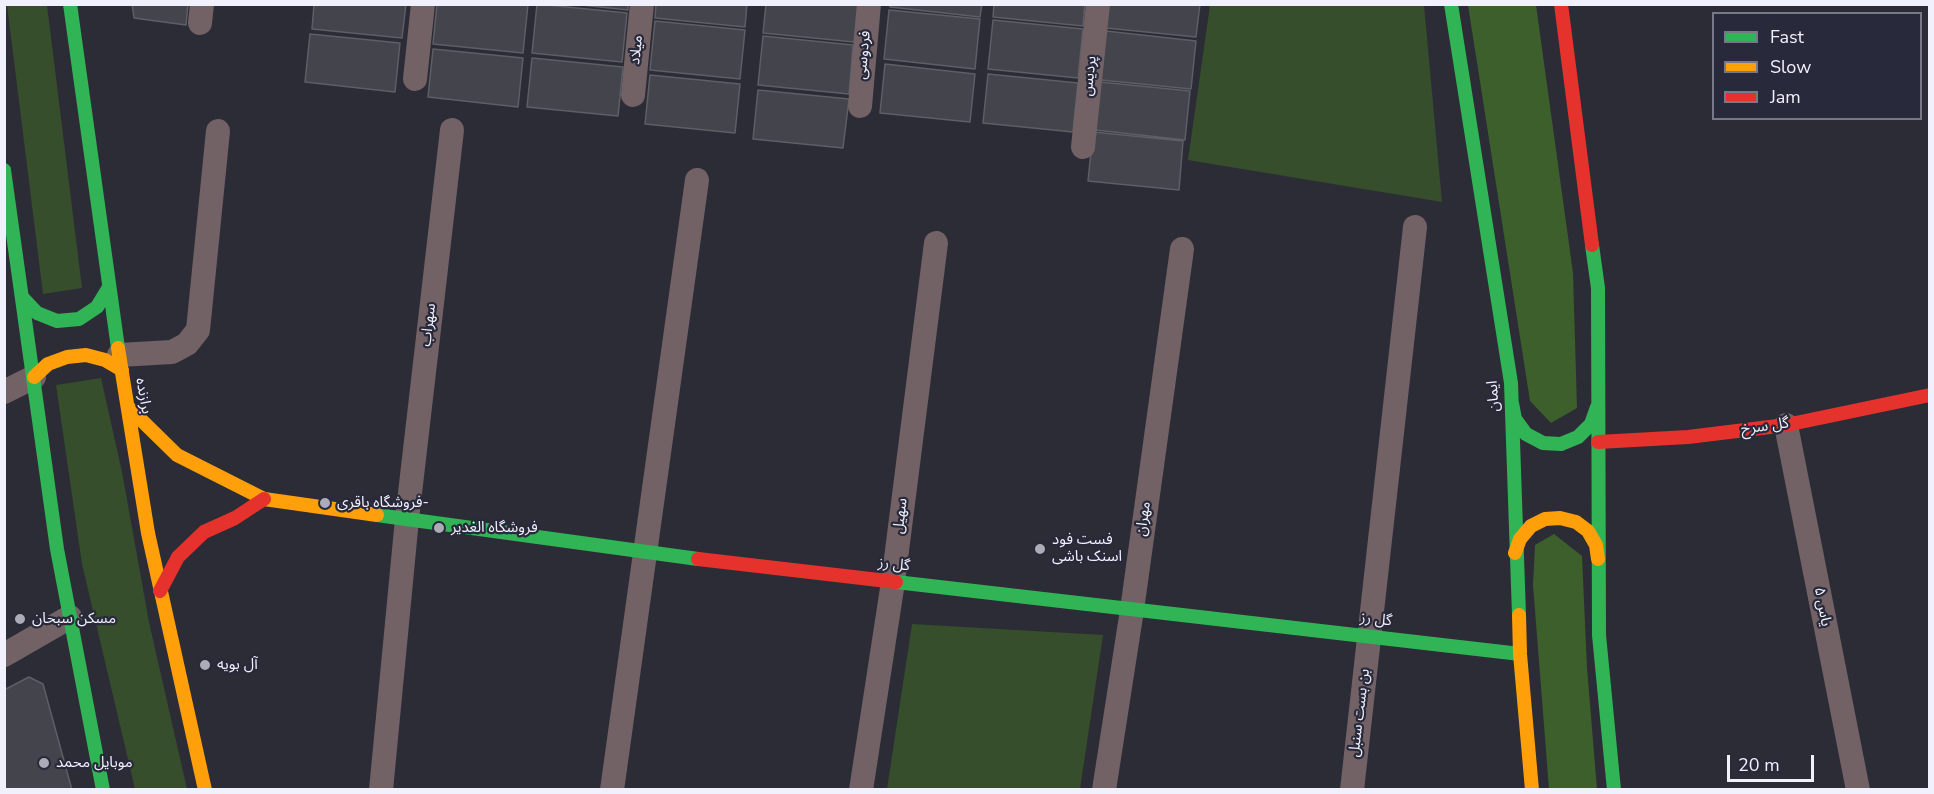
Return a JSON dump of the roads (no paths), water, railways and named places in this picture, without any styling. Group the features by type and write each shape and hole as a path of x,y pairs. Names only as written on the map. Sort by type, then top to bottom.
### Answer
{"main road":[{"name":"برازنده","path":"70,4 108,289 148,533 205,789"},
{"name":"ایمان","path":"1451,4 1511,383 1520,654 1532,789"},
{"path":"1561,4 1598,288 1599,635 1614,789"},
{"path":"4,170 57,549 103,789"},
{"path":"22,297 37,313 57,321 79,319 97,307 108,289"},
{"path":"34,377 48,364 67,357 86,355 121,362"},
{"name":"گل سرخ","path":"1598,442 1688,437 1786,425 1929,395"},
{"path":"1511,401 1515,419 1526,434 1543,443 1561,444 1578,437 1591,424 1597,407"},
{"name":"گل رز","path":"129,408 177,455 264,499 645,553 1520,654"},
{"path":"160,591 178,557 204,532 235,518 264,499"},
{"path":"1515,553 1521,539 1531,526 1545,519 1560,518 1576,522 1588,531 1596,545 1599,560"}],"street":[{"path":"415,79 423,4"},
{"name":"میلاد","path":"633,95 642,4"},
{"name":"فردوسی","path":"860,106 869,4"},
{"name":"پردیس","path":"1083,147 1098,4"},
{"name":"سهراب","path":"381,789 407,519 452,130"},
{"path":"121,362 172,352 187,344 198,330 218,131"},
{"path":"612,789 697,180"},
{"name":"بن بست سنبل","path":"1352,789 1415,227"},
{"name":"سهیل","path":"861,789 893,582 936,243"},
{"name":"مهران","path":"1104,789 1132,610 1182,249"},
{"path":"4,392 34,377"},
{"name":"یاس ۵","path":"1786,425 1858,789"},
{"path":"4,655 70,617"}],"place":[{"name":"فروشگاه باقری-","path":"325,503"},
{"name":"فروشگاه الغدیر","path":"439,528"},
{"name":"فست فود اسنک باشی","path":"1040,549"},
{"name":"مسکن سبحان","path":"20,619"},
{"name":"آل بویه","path":"205,665"},
{"name":"موبایل محمد","path":"44,763"}]}
